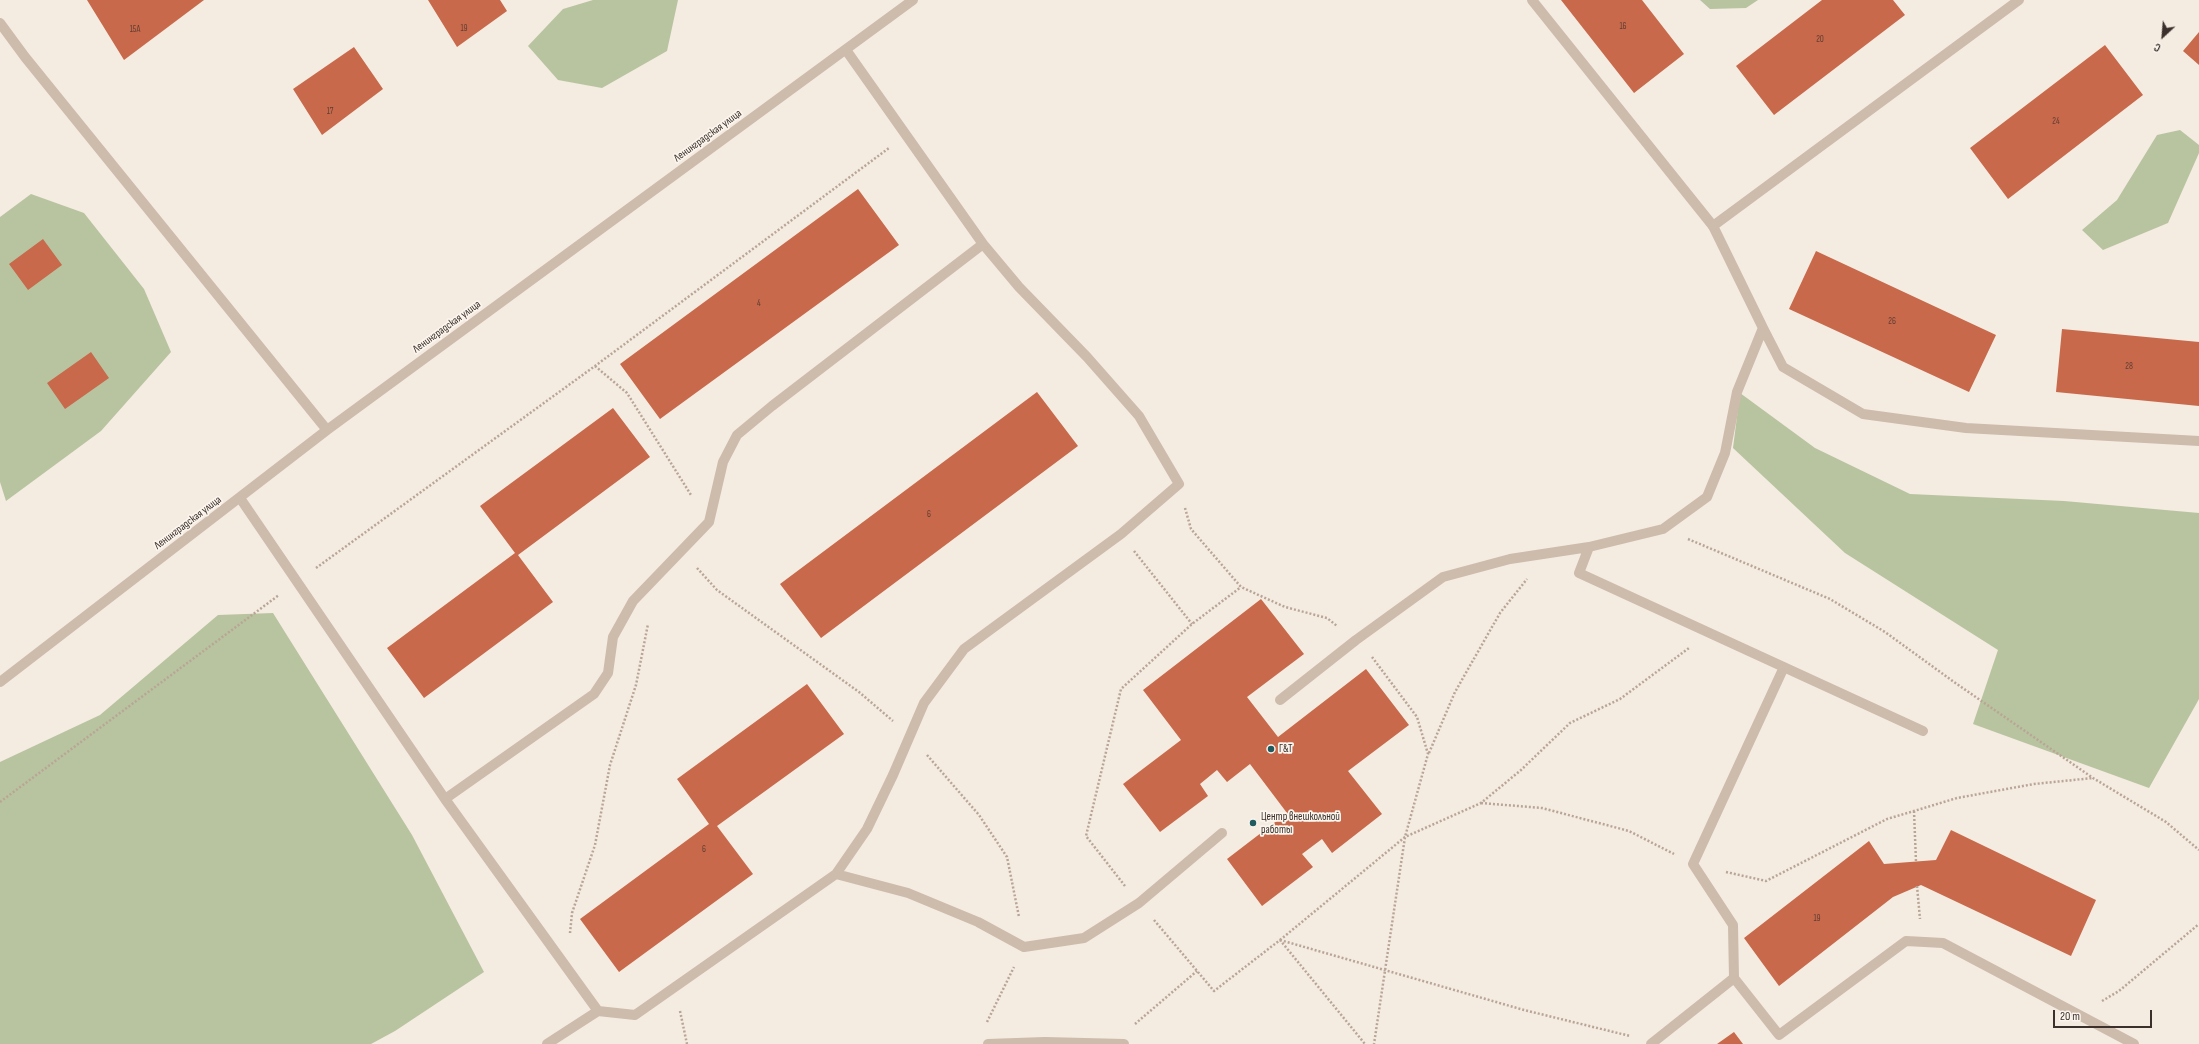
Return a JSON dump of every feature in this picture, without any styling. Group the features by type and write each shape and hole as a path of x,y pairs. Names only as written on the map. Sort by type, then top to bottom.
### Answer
{"street":[{"name":"Ленинградская улица","path":"0,682 240,498 326,430 913,0"},
{"path":"1532,0 1713,226 1783,367 1863,414 1966,428 2199,441"},
{"path":"1713,226 2019,0"},
{"path":"0,22 25,57 326,430"},
{"path":"547,1044 598,1011 635,1015 836,874 867,829 924,703 964,649 1121,534 1179,484 1139,416 1087,357 1019,287 984,244 846,50"},
{"path":"445,799 594,694 608,673 613,637 633,601 709,522 723,462 737,435 772,406 984,244"},
{"path":"1280,700 1356,640 1443,577 1510,559 1589,547 1663,529 1707,497 1725,453 1737,392 1763,328"},
{"path":"240,498 445,799 598,1011"},
{"path":"1589,547 1579,574 1923,732"},
{"path":"1784,667 1693,864 1733,925 1734,978 1781,1040 1906,941 1944,943 2134,1044"},
{"path":"836,874 908,893 978,922 1024,947 1084,938 1139,903 1222,833"},
{"path":"1653,1043 1734,978"},
{"path":"988,1044 1045,1042 1124,1044"}],"path":[{"path":"0,802 297,582 595,366 906,135"},
{"path":"595,366 627,393 661,450 709,522"},
{"path":"1179,484 1191,529 1241,587 1285,608 1327,618 1356,640 1376,662 1417,717 1428,754"},
{"path":"1663,529 1725,553 1836,602 1885,632 1960,687 2093,778 2166,822 2199,850"},
{"path":"1121,534 1192,624"},
{"path":"682,551 717,590 859,692 910,736 979,815 1007,857 1024,947 986,1023"},
{"path":"1374,1044 1405,837 1428,754 1455,692 1500,613 1548,553"},
{"path":"1241,587 1192,624 1121,689 1086,836 1139,903 1214,991 1280,940 1405,837 1481,803 1521,770 1570,723 1620,698 1709,633"},
{"path":"567,969 572,913 595,845 610,765 636,685 649,617"},
{"path":"1481,803 1542,808 1629,831 1693,864 1766,881 1887,819 1957,798 2034,784 2093,778"},
{"path":"1914,811 1916,862"},
{"path":"1917,886 1921,942"},
{"path":"2079,1015 2119,991 2199,924"},
{"path":"1280,940 1524,1010 1653,1043"},
{"path":"1280,940 1366,1044"},
{"path":"1112,1043 1197,971"},
{"path":"675,987 687,1044"}],"green space":[{"path":"593,0 678,0 667,51 602,88 558,80 528,46 563,9"},
{"path":"1700,0 1758,0 1746,8 1710,9"},
{"path":"2180,130 2199,145 2199,153 2168,223 2103,250 2082,230 2117,200 2157,135"},
{"path":"31,194 84,213 144,289 171,352 101,431 6,501 0,482 0,217"},
{"path":"1740,393 1815,448 1910,494 2064,501 2199,513 2199,699 2149,788 1973,724 1998,650 1845,553 1733,448"},
{"path":"273,613 412,835 484,972 395,1031 371,1044 0,1044 0,762 100,715 218,615"}],"building":[{"path":"87,0 204,0 124,60"},
{"path":"428,0 500,0 507,11 457,47"},
{"path":"1561,0 1642,0 1684,54 1634,93"},
{"path":"1822,0 1893,0 1905,15 1774,115 1736,66"},
{"path":"2199,32 2199,65 2183,51"},
{"path":"2105,45 2143,95 2008,199 1970,148"},
{"path":"354,47 383,89 322,135 293,89"},
{"path":"858,189 899,245 660,419 620,364"},
{"path":"43,239 62,265 28,290 9,264"},
{"path":"1816,251 1996,335 1969,392 1789,309"},
{"path":"2062,329 2199,342 2199,406 2056,392"},
{"path":"91,352 109,378 65,409 47,383"},
{"path":"1037,392 1078,446 821,638 780,584"},
{"path":"613,408 650,457 518,555 553,602 424,698 387,648 515,553 480,506"},
{"path":"1261,599 1304,654 1247,697 1278,737 1366,669 1409,725 1348,771 1382,814 1332,853 1322,839 1302,854 1313,867 1262,906 1227,859 1287,813 1250,764 1227,782 1217,770 1200,784 1208,796 1160,832 1123,784 1181,740 1143,690"},
{"path":"807,684 844,734 717,826 753,874 619,972 580,919 709,824 677,779"},
{"path":"1951,830 2096,900 2071,956 1921,885 1893,897 1779,986 1744,938 1869,841 1884,864 1936,860"},
{"path":"1734,1032 1743,1044 1717,1044"}],"place":[{"name":"Г&Т","path":"1271,749"},
{"name":"Центр внешкольной работы","path":"1253,823"}]}
